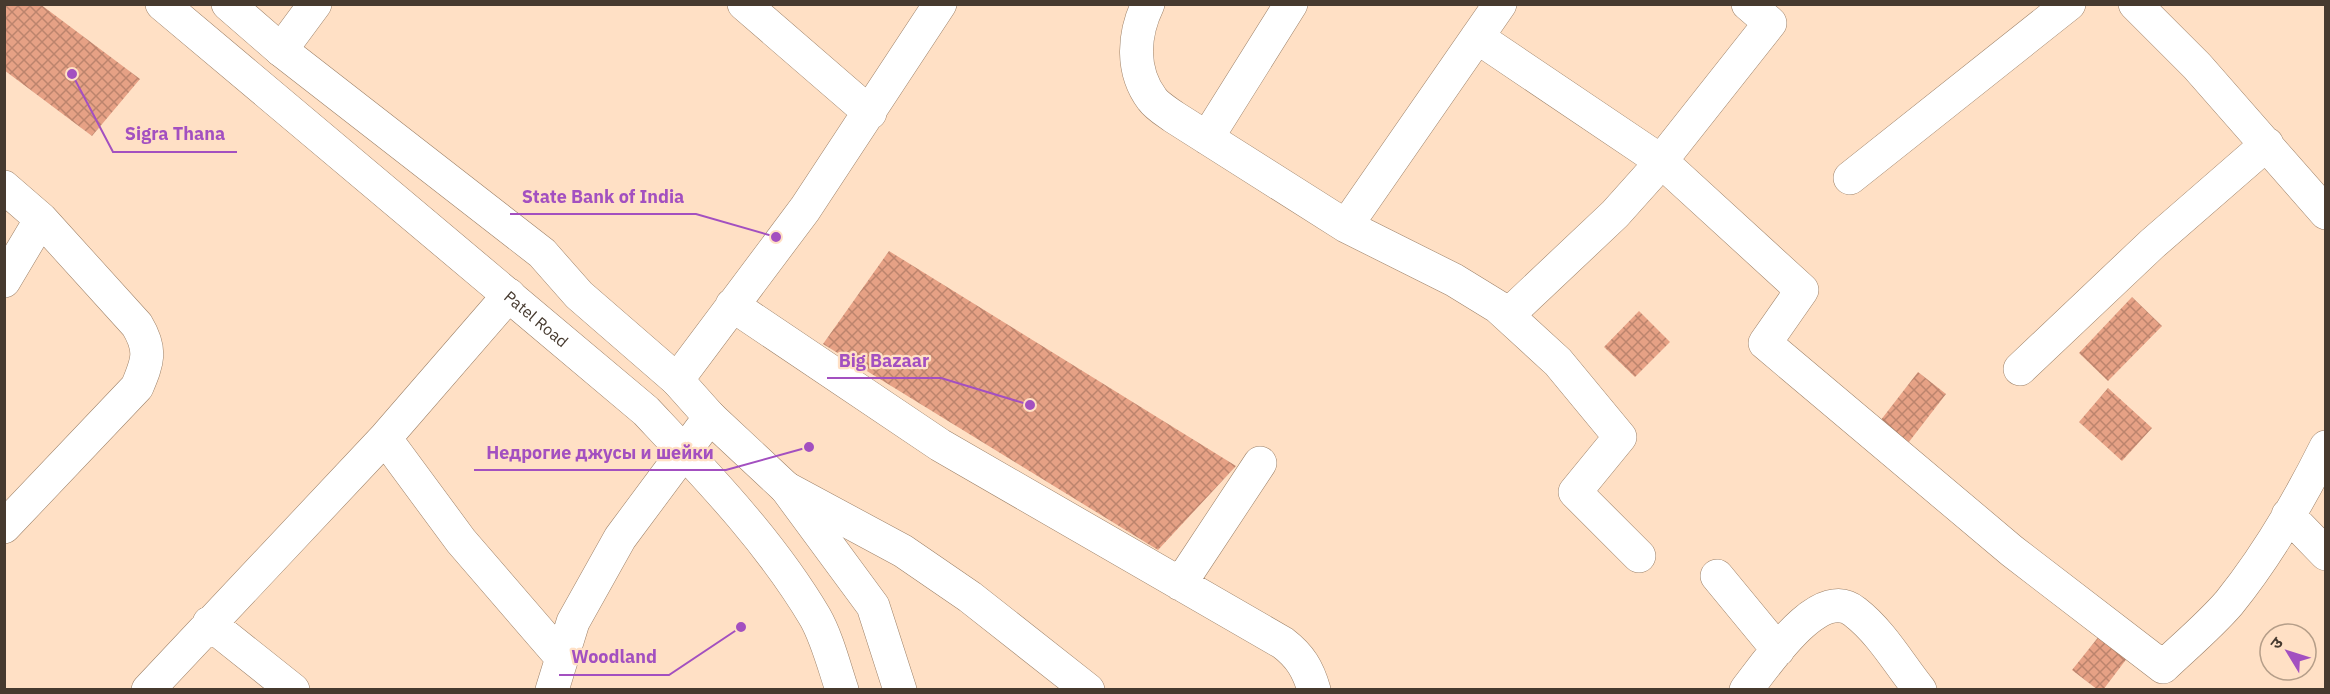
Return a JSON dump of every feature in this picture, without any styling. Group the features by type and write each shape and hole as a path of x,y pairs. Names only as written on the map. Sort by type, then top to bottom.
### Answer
{"street":[{"name":"Patel Road","path":"162,4 646,411 685,452 782,568 816,619 842,690"},
{"path":"228,4 281,50 542,253 579,295 677,380 710,417 786,488 873,606 900,690"},
{"path":"281,50 315,4"},
{"path":"744,4 870,113"},
{"path":"677,380 804,209 870,113 940,4"},
{"path":"1148,4 1137,35 1136,56 1142,81 1152,100 1346,226 1454,280 1508,315 1558,362 1620,437 1575,492 1639,556"},
{"path":"1208,138 1291,4"},
{"path":"1346,226 1500,4"},
{"path":"1508,315 1615,214 1661,161 1770,23 1749,4"},
{"path":"1850,178 2069,4"},
{"path":"2135,4 2197,66 2325,213"},
{"path":"1477,37 1661,161 1802,290 1766,343 2012,551 2163,667 2228,604 2288,515 2325,447"},
{"path":"2020,369 2152,244 2267,144"},
{"path":"4,187 40,219 137,325 147,342 147,365 138,387 4,527"},
{"path":"4,281 40,219"},
{"path":"147,690 385,438 509,295"},
{"path":"732,305 940,445 1283,643 1298,654 1308,670 1314,690"},
{"path":"552,690 573,622 620,538 710,417"},
{"path":"385,438 461,541 562,658"},
{"path":"1180,584 1260,463"},
{"path":"786,488 903,551 970,597 1088,690"},
{"path":"2288,515 2325,554"},
{"path":"1718,576 1778,650"},
{"path":"1746,690 1778,650 1810,616 1825,607 1840,604 1854,610 1874,630 1920,690"},
{"path":"209,622 293,690"}],"building":[{"path":"4,4 40,4 140,79 92,136 4,70"},
{"path":"889,251 1236,466 1158,550 823,344"},
{"path":"2132,297 2162,326 2108,381 2079,353"},
{"path":"1639,311 1670,342 1635,377 1604,347"},
{"path":"1918,372 1946,394 1905,447 1877,425"},
{"path":"2108,388 2152,428 2122,461 2079,422"},
{"path":"2100,635 2128,657 2103,690 2098,690 2072,670"}],"place":[{"name":"Sigra Thana","path":"72,74"},
{"name":"State Bank of India","path":"776,237"},
{"name":"Big Bazaar","path":"1030,405"},
{"name":"Недрогие джусы и шейки","path":"809,447"},
{"name":"Woodland","path":"741,627"}]}
